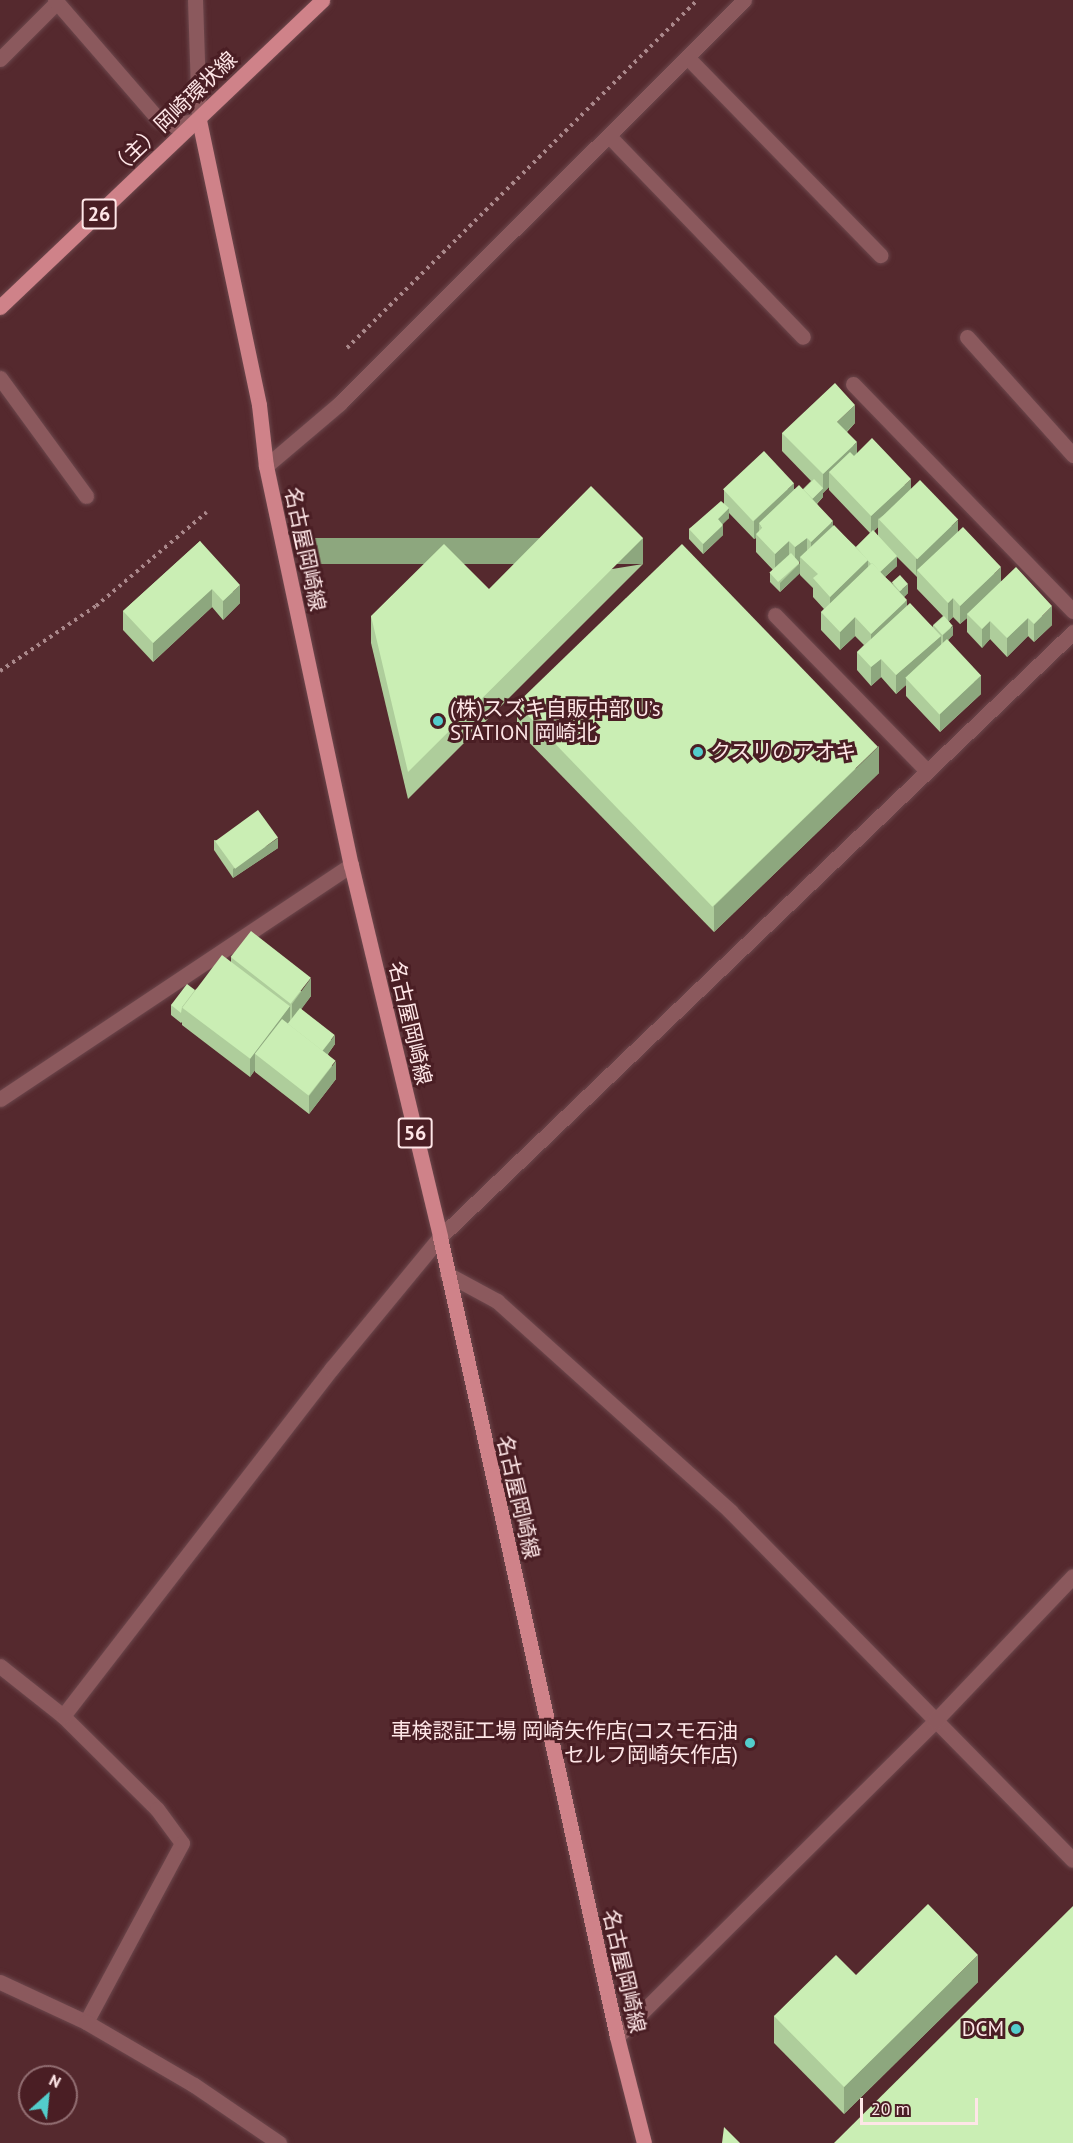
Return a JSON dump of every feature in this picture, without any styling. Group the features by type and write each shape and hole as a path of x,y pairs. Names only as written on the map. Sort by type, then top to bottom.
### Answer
{"main road":[{"name":"（主）岡崎環状線","path":"0,307 199,120 322,0"},
{"name":"名古屋岡崎線","path":"199,120 259,405 266,466 351,865 440,1237 617,2037 644,2143"}],"street":[{"name":"56","path":"195,0 199,120"},
{"path":"266,466 339,404 744,0"},
{"path":"0,59 56,1 158,119 173,125 199,120"},
{"path":"687,57 880,255"},
{"path":"609,135 803,337"},
{"path":"967,337 1073,455"},
{"path":"0,378 86,496"},
{"path":"853,384 1073,611"},
{"path":"776,615 927,771"},
{"path":"63,1716 332,1368 440,1237 1073,632"},
{"path":"0,1099 351,865"},
{"path":"447,1274 497,1301 730,1511 1073,1860"},
{"path":"617,2037 935,1721 1073,1576"},
{"path":"0,1666 63,1716 157,1809 182,1843 86,2022"},
{"path":"0,1982 86,2022 194,2085 279,2143"}],"path":[{"path":"347,348 698,0"},
{"path":"0,671 96,606 207,512"}],"building":[{"path":"835,383 855,405 837,422 857,442 823,474 782,433"},
{"path":"872,438 911,479 871,516 829,472 850,452 854,456"},
{"path":"764,451 794,483 753,521 723,489"},
{"path":"814,479 823,488 813,499 803,490"},
{"path":"920,480 958,520 917,559 879,520"},
{"path":"799,485 833,521 811,542 807,538 795,547 789,541 775,554 756,534 762,528 759,523"},
{"name":"(株)スズキ自販中部 U’s STATION 岡崎北","path":"591,486 643,538 408,772 371,616 444,544 489,589"},
{"path":"721,501 729,508 718,519 723,525 703,544 689,529"},
{"path":"834,525 868,560 830,597 813,578 818,574 800,557"},
{"path":"963,527 1001,567 960,606 953,598 948,603 917,570"},
{"path":"873,530 897,556 880,572 856,547"},
{"path":"200,541 240,585 223,601 212,589 153,643 123,611"},
{"name":"クスリのアオキ","path":"682,544 878,747 712,907 517,704"},
{"path":"791,553 800,563 778,582 769,572"},
{"path":"872,563 907,600 871,634 855,617 840,632 821,612"},
{"path":"1016,567 1052,606 1034,624 1028,618 1007,638 990,621 982,629 967,614"},
{"path":"900,575 908,584 900,591 892,582"},
{"path":"910,603 941,636 896,675 881,659 871,667 857,652"},
{"path":"944,616 953,626 942,635 934,625"},
{"path":"947,639 981,676 939,714 905,678"},
{"path":"258,810 278,838 235,869 215,841"},
{"path":"251,931 311,978 291,1004 231,957"},
{"path":"222,955 290,1006 250,1059 182,1008"},
{"path":"187,984 195,990 182,1007 181,1013 171,1005"},
{"path":"300,1008 335,1035 322,1051 288,1024"},
{"path":"282,1019 336,1061 308,1096 255,1054"},
{"path":"928,1904 978,1955 844,2087 774,2016 836,1955 856,1975"},
{"name":"DCM","path":"1073,1906 1073,2143 834,2143"},
{"path":"724,2127 740,2143 722,2143"}],"place":[{"name":"(株)スズキ自販中部 U’s STATION 岡崎北","path":"438,721"},
{"name":"クスリのアオキ","path":"698,752"},
{"name":"車検認証工場 岡崎矢作店(コスモ石油 セルフ岡崎矢作店)","path":"750,1743"},
{"name":"DCM","path":"1016,2029"}]}
